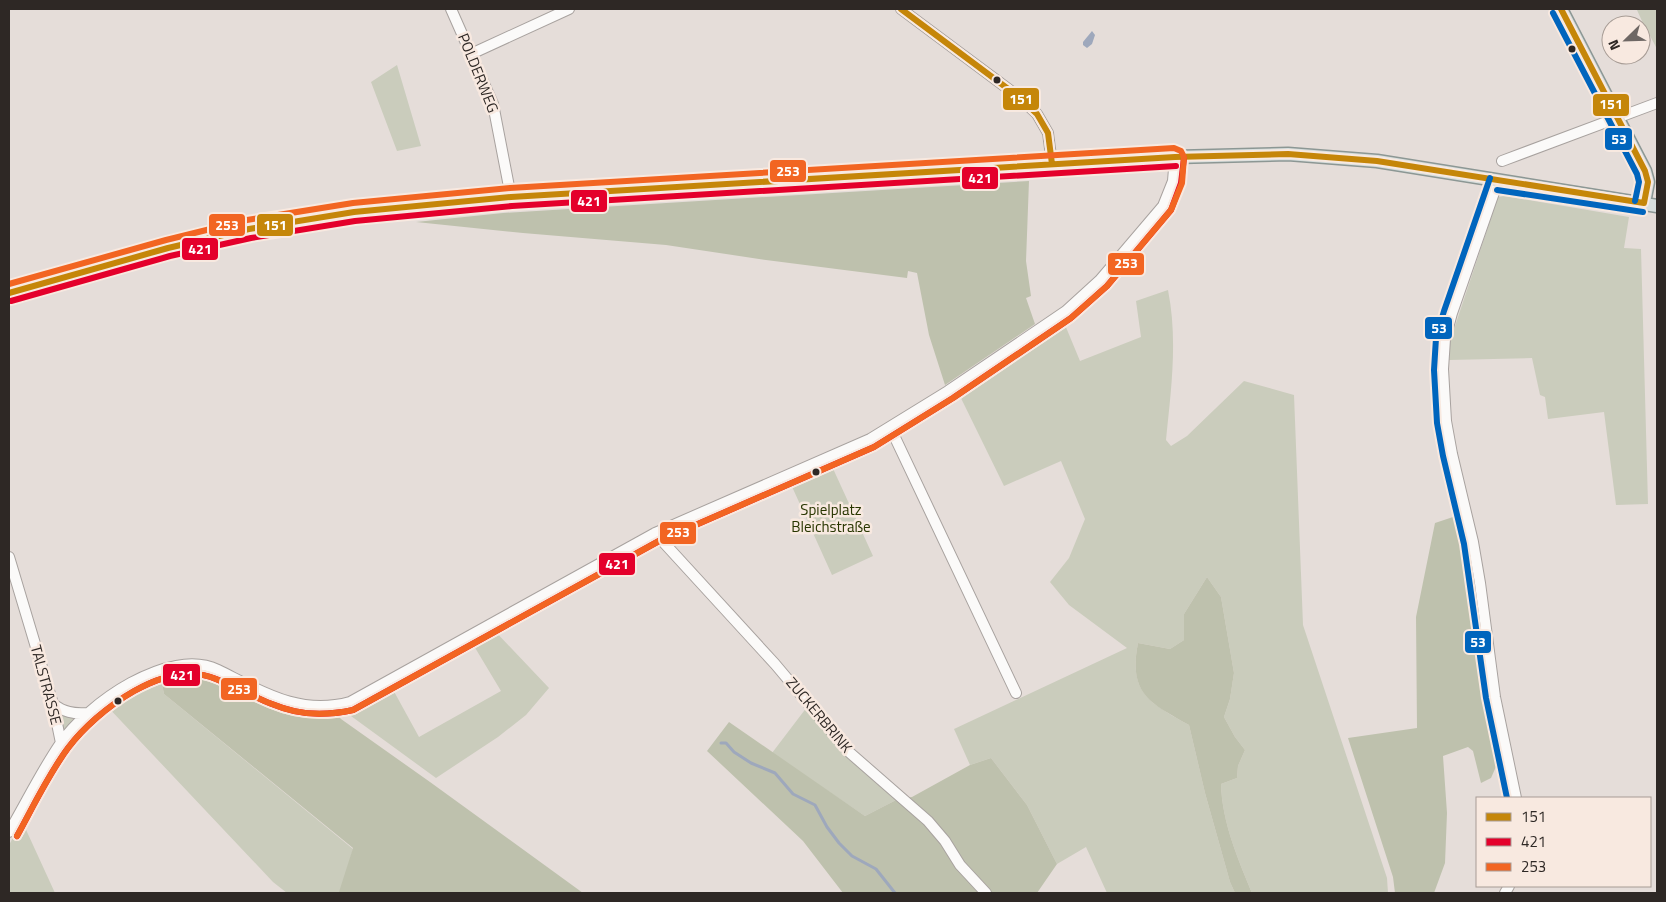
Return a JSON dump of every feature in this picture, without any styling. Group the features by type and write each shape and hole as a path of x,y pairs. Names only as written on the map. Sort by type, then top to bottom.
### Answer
{"main road":[{"path":"1561,9 1647,176 1644,204"},
{"path":"9,293 168,248 249,229 354,212 511,197 1175,157 1242,154 1311,155 1377,161 1657,206"}],"street":[{"name":"POLDERWEG","path":"451,9 493,104 511,197"},
{"path":"471,54 570,9"},
{"path":"901,9 1019,97 1037,114 1048,133 1052,164"},
{"path":"1502,161 1657,103"},
{"path":"61,743 87,713 100,702 149,674 169,667 188,664 216,669 266,694 291,702 314,706 340,705 350,702 655,533 870,439 956,386 1066,311 1100,280 1163,206 1174,181 1175,157"},
{"path":"1498,181 1452,313 1445,339 1443,369 1446,421 1473,542 1496,705 1516,797"},
{"path":"890,427 1016,693"},
{"name":"ZUCKERBRINK","path":"655,533 776,664 849,752 928,822 945,841 960,865 986,893"},
{"name":"TALSTRASSE","path":"9,557 53,704 61,743 9,832"},
{"path":"53,704 63,711 70,713 87,713"}],"green space":[{"path":"1657,9 1657,49 1651,38 1651,15 1639,15 1637,10"},
{"path":"397,65 421,146 397,151 371,82"},
{"path":"1029,181 1026,261 1031,296 1026,298 1035,324 945,385 929,335 917,273 908,271 907,278 666,245 416,222 503,213"},
{"path":"1504,196 1629,217 1624,248 1641,249 1648,504 1616,505 1604,412 1548,419 1545,397 1540,395 1532,358 1449,360 1450,341 1498,197"},
{"path":"1168,290 1173,328 1173,346 1166,440 1171,446 1187,436 1244,381 1294,395 1303,625 1387,878 1388,893 1252,893 1232,840 1222,798 1221,784 1237,778 1238,766 1245,750 1224,717 1230,699 1234,673 1221,597 1207,577 1184,614 1184,640 1170,649 1138,643 1136,674 1139,685 1153,703 1189,725 1205,793 1230,882 1235,893 1107,893 1086,847 1057,864 1027,805 991,758 970,765 954,729 1127,648 1069,605 1050,582 1069,558 1085,519 1061,461 1004,486 957,390 1063,320 1080,361 1141,337 1136,301"},
{"name":"Spielplatz Bleichstraße","path":"830,462 873,556 832,575 789,480"},
{"path":"1459,515 1474,582 1490,714 1498,762 1491,778 1481,783 1473,751 1468,747 1443,756 1447,813 1445,863 1434,893 1395,893 1393,877 1348,738 1417,728 1416,617 1435,523"},
{"path":"1207,577 1221,597 1234,673 1230,699 1224,717 1245,750 1238,766 1237,778 1221,784 1222,798 1232,840 1252,893 1235,893 1230,882 1205,793 1189,725 1153,703 1139,686 1136,674 1138,643 1170,649 1184,640 1184,614"},
{"path":"493,629 549,688 526,715 498,737 436,778 351,716 348,708 391,686 419,737 501,691 471,641"},
{"path":"186,668 217,673 259,696 297,709 332,709 341,719 583,893 340,893 353,848 164,694 160,674"},
{"path":"160,674 164,694 353,849 340,893 287,893 273,882 105,704 145,680"},
{"path":"807,707 853,762 898,799 865,816 772,753"},
{"path":"59,713 77,719 63,736"},
{"path":"729,722 865,816 898,799 912,797 970,765 991,758 1027,805 1057,864 1037,893 843,893 803,841 707,751"},
{"path":"22,821 55,893 9,893 9,845"}],"water":[{"path":"1092,31 1095,35 1092,44 1087,48 1083,45 1083,42"}],"waterway":[{"path":"721,743 726,743 734,752 751,763 775,773 793,794 815,805 827,827 839,843 852,856 876,869 895,893"}],"transit line":[{"name":"151","path":"901,9 1019,97 1037,114 1048,133 1052,164"},
{"name":"151","path":"1561,9 1645,171 1648,182 1644,203"},
{"name":"53","path":"1553,13 1637,174 1639,182 1635,201"},
{"name":"253","path":"9,284 166,240 247,220 353,203 510,188 1174,148 1181,151 1184,157 1182,183 1171,210 1107,286 1071,318 953,398 874,447 659,541 353,710 313,714 297,712 281,708 216,679 196,674 176,675 155,681 134,691 114,704 81,733 54,769 17,836"},
{"name":"151","path":"9,293 168,248 249,229 354,212 511,197 1175,157 1288,154 1377,161 1644,203"},
{"name":"421","path":"17,836 54,769 81,733 114,704 134,691 155,681 176,675 196,674 216,679 267,702 297,712 313,714 353,710 659,541 874,447 953,398 1071,318 1107,286 1171,210 1181,183 1184,158"},
{"name":"421","path":"11,301 170,256 251,238 355,221 512,206 1176,166"},
{"name":"53","path":"1490,178 1436,338 1434,370 1437,423 1464,544 1486,698 1507,797"},
{"name":"53","path":"1497,190 1643,212"}]}
